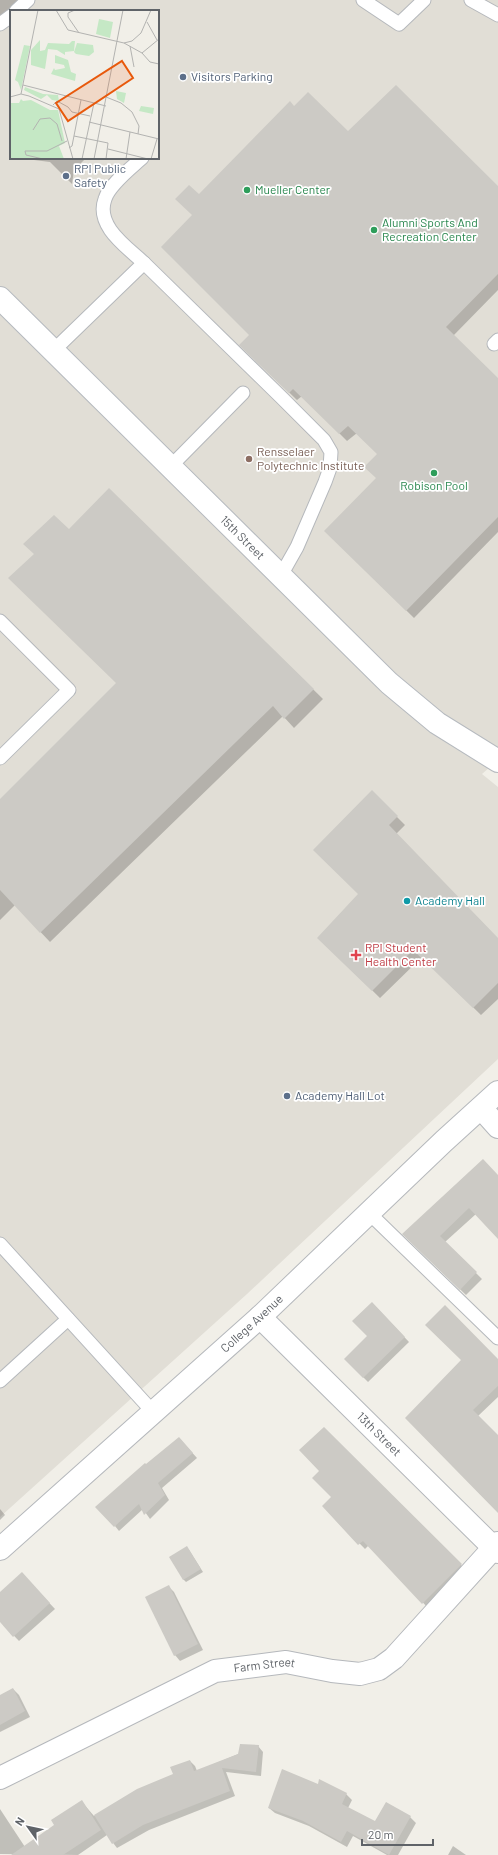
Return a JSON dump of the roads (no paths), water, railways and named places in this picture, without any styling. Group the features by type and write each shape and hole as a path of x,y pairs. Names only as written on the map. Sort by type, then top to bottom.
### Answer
{"street":[{"name":"15th Street","path":"0,298 280,577 395,688 437,723 498,761"},
{"name":"College Avenue","path":"0,1549 154,1414 260,1317 498,1092"},
{"path":"480,1108 498,1127"},
{"name":"13th Street","path":"260,1317 496,1548"},
{"name":"Farm Street","path":"0,1778 215,1671 286,1662 332,1671 360,1674 379,1669 394,1658 496,1548"}],"lane":[{"path":"17,10 28,0"},
{"path":"363,0 399,24 424,0"},
{"path":"471,0 498,15"},
{"path":"0,24 10,17"},
{"path":"141,159 111,189 105,199 103,210 105,221 110,231 293,409 324,440 331,452 330,468 325,482 298,547 280,577"},
{"path":"53,351 144,263"},
{"path":"170,467 243,393"},
{"path":"0,621 69,690 0,758"},
{"path":"369,1213 498,1338"},
{"path":"0,1244 154,1414"},
{"path":"0,1381 68,1319"}],"place":[{"name":"Visitors Parking","path":"183,77"},
{"name":"RPI Public Safety","path":"66,176"},
{"name":"Mueller Center","path":"247,190"},
{"name":"Alumni Sports And Recreation Center","path":"374,230"},
{"name":"Rensselaer Polytechnic Institute","path":"249,459"},
{"name":"Robison Pool","path":"434,473"},
{"name":"Academy Hall","path":"407,901"},
{"name":"RPI Student Health Center","path":"356,955"},
{"name":"Academy Hall Lot","path":"287,1096"}]}
